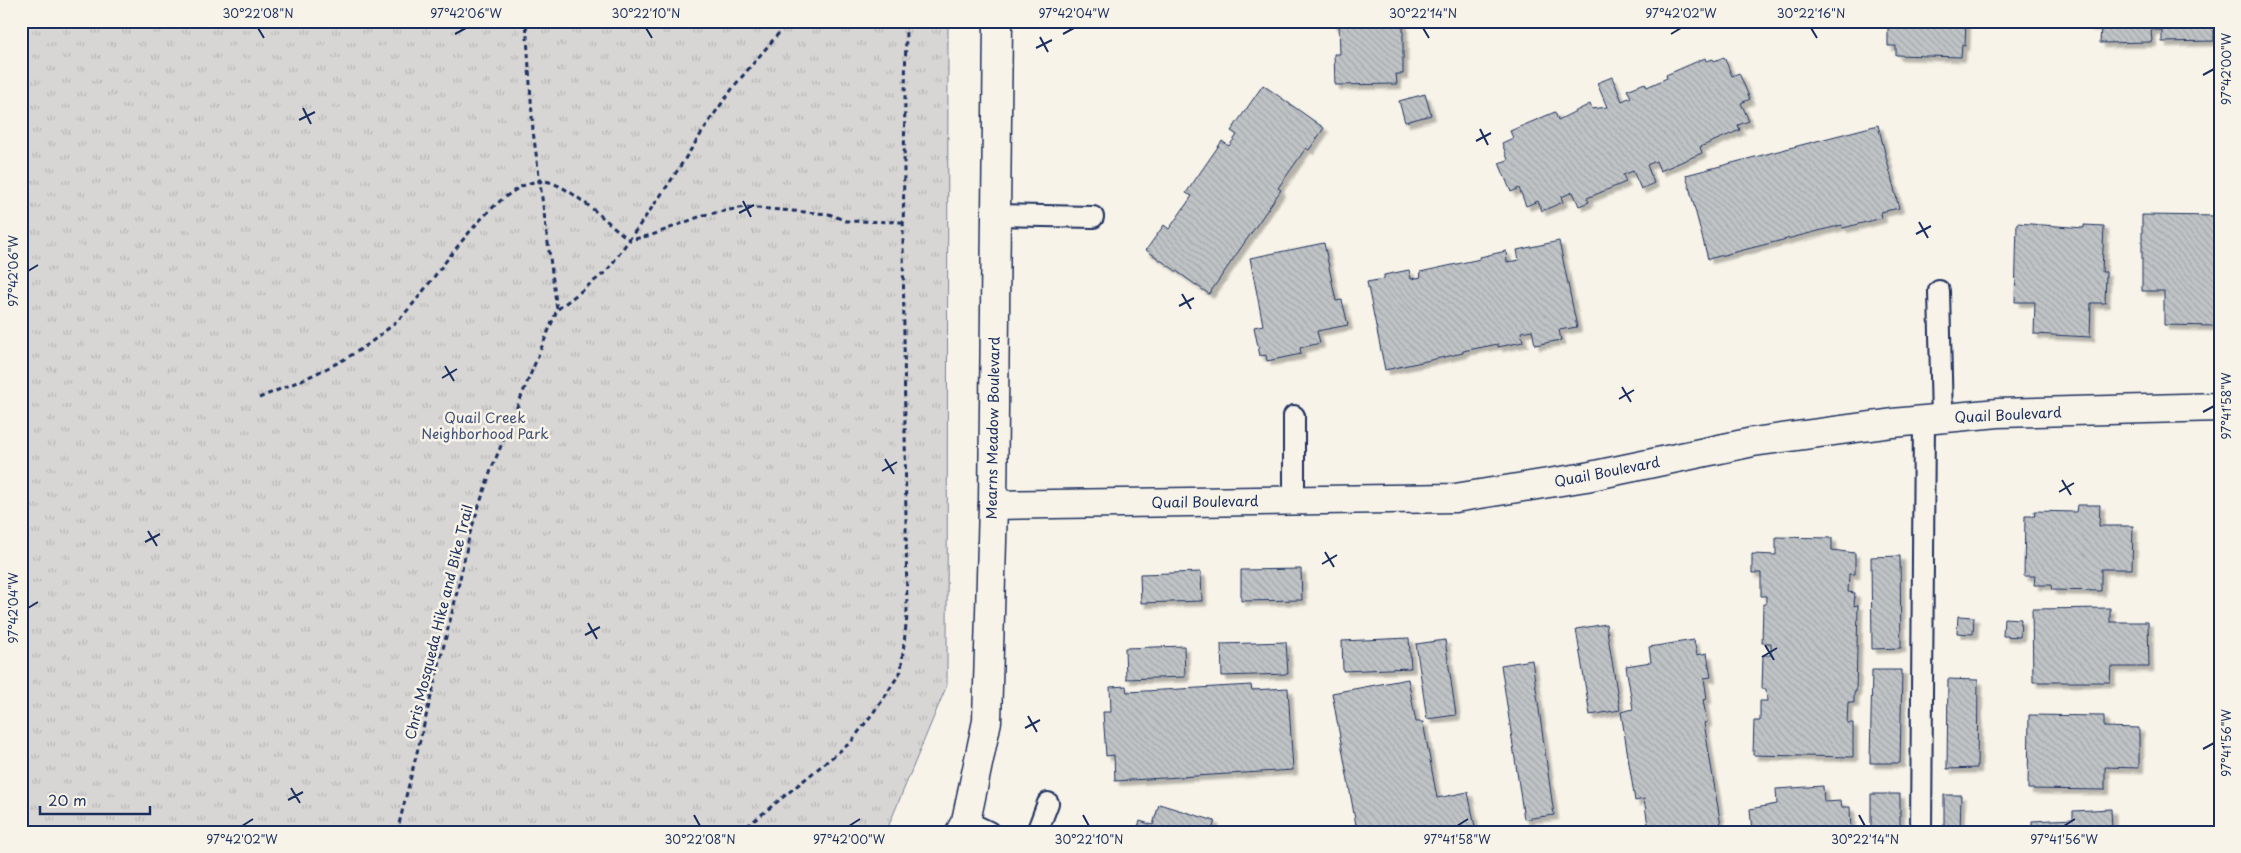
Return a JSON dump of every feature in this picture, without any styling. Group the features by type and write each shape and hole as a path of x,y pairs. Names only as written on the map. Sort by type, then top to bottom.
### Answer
{"street":[{"name":"Mearns Meadow Boulevard","path":"971,828 987,721 993,506 998,21"},
{"name":"Quail Boulevard","path":"993,506 1455,498 1586,477 1753,442 1933,419 1998,413 2220,407"}],"lane":[{"path":"996,215 1093,217"},
{"path":"1920,832 1933,419 1939,291"},
{"path":"1294,416 1294,500"},
{"path":"1037,832 1048,802"}],"path":[{"name":"Chris Mosqueda Hike and Bike Trail","path":"526,21 532,131 557,310"},
{"name":"Chris Mosqueda Hike and Bike Trail","path":"397,832 456,601 470,533 491,470 557,310 607,271 735,85 789,21"},
{"path":"740,832 851,742 882,701 901,671 906,616 903,222 906,27 908,21"},
{"path":"260,398 354,354 381,335 406,313 486,213 523,186 540,181 561,187 583,201 630,240 652,235 704,215 745,208 829,214 846,221 903,222"}],"green space":[{"name":"Quail Creek Neighborhood Park","path":"21,21 948,21 947,685 886,832 21,832"}],"building":[{"path":"1332,21 1403,21 1403,74 1396,74 1397,84 1335,85 1334,54 1340,54 1339,23 1332,24"},
{"path":"1890,21 1966,21 1965,46 1962,45 1961,57 1896,55 1896,46 1888,46 1888,24"},
{"path":"2088,21 2220,21 2220,28 2214,29 2214,41 2162,42 2162,30 2151,30 2152,42 2100,43 2101,26 2088,26"},
{"path":"1724,57 1732,76 1739,73 1750,99 1741,103 1749,121 1738,125 1740,130 1700,147 1702,153 1660,171 1656,161 1647,165 1654,183 1641,189 1633,171 1623,175 1626,182 1587,198 1589,202 1579,206 1573,192 1561,197 1563,202 1542,211 1538,201 1526,206 1519,188 1511,192 1499,163 1508,160 1502,143 1513,138 1510,131 1555,112 1558,120 1590,104 1592,109 1607,107 1597,83 1612,77 1622,101 1631,97 1627,90 1645,83 1647,87 1667,78 1666,75 1705,58 1706,61 1713,59 1714,61"},
{"path":"1263,85 1324,128 1309,150 1306,148 1278,188 1281,190 1209,294 1146,250 1164,225 1169,229 1192,196 1186,193 1222,141 1229,146 1237,135 1231,131"},
{"path":"1425,94 1431,115 1405,122 1399,101"},
{"path":"1878,125 1899,208 1881,212 1882,218 1843,228 1842,225 1708,259 1686,175"},
{"path":"2142,215 2220,216 2220,306 2216,306 2216,326 2164,325 2164,291 2142,291"},
{"path":"2017,223 2084,228 2084,225 2104,226 2102,272 2106,272 2105,303 2091,303 2090,337 2034,334 2035,302 2015,302"},
{"path":"1559,241 1577,327 1559,330 1561,340 1535,345 1532,330 1521,332 1523,342 1498,347 1498,344 1463,351 1463,353 1385,370 1367,282 1384,279 1384,275 1409,270 1411,279 1421,277 1420,272 1480,259 1480,257 1506,251 1507,262 1519,260 1517,250"},
{"path":"1324,243 1336,301 1342,300 1348,325 1317,331 1320,343 1300,348 1301,354 1267,361 1266,355 1260,356 1254,327 1263,325 1250,258"},
{"path":"2077,505 2100,505 2099,526 2133,526 2132,569 2101,569 2101,591 2052,590 2051,585 2034,585 2035,576 2024,576 2025,516 2035,516 2034,511 2076,512"},
{"path":"1776,537 1832,538 1832,550 1855,553 1855,574 1849,574 1848,592 1855,593 1854,606 1858,605 1856,692 1854,692 1854,703 1848,702 1847,723 1853,723 1853,757 1753,755 1754,721 1760,721 1760,701 1767,701 1766,689 1762,689 1763,655 1771,655 1771,643 1762,643 1763,604 1766,604 1766,596 1761,596 1761,573 1752,573 1752,554 1776,555"},
{"path":"1900,556 1901,648 1872,649 1871,557"},
{"path":"1301,569 1302,600 1241,601 1241,570"},
{"path":"1201,572 1202,601 1141,603 1140,574"},
{"path":"2110,608 2110,622 2148,622 2149,667 2111,667 2110,682 2033,682 2032,609"},
{"path":"1958,616 1974,617 1973,634 1957,633"},
{"path":"2004,618 2021,619 2020,637 2003,636"},
{"path":"1606,624 1620,710 1590,715 1576,629"},
{"path":"1409,638 1411,668 1343,671 1342,641"},
{"path":"1445,640 1456,715 1427,719 1416,644"},
{"path":"1694,640 1697,655 1707,653 1711,677 1704,678 1707,699 1703,700 1707,722 1704,723 1722,832 1649,832 1644,799 1635,801 1621,712 1633,709 1626,666 1651,662 1649,647"},
{"path":"1286,642 1288,674 1222,676 1221,644"},
{"path":"1184,646 1185,677 1126,679 1125,648"},
{"path":"1532,660 1554,815 1524,819 1501,665"},
{"path":"1872,670 1902,670 1900,763 1870,763"},
{"path":"1408,679 1416,722 1423,722 1437,798 1468,792 1476,832 1353,832 1352,826 1356,825 1332,693"},
{"path":"1948,679 1978,680 1977,768 1947,769"},
{"path":"1251,685 1252,690 1288,688 1293,770 1115,781 1114,755 1106,756 1103,712 1111,712 1110,687 1126,686 1127,692"},
{"path":"2029,715 2104,716 2104,727 2139,728 2139,768 2105,767 2105,790 2028,789"},
{"path":"1823,786 1824,802 1841,801 1842,807 1850,807 1851,832 1752,832 1750,809 1777,804 1776,789"},
{"path":"1871,794 1900,794 1900,832 1871,832"},
{"path":"1944,795 1961,795 1960,832 1944,832"},
{"path":"1159,804 1215,821 1211,832 1136,832 1140,821 1153,825"},
{"path":"2111,809 2112,831 2144,829 2144,832 2032,832 2032,821 2073,819 2073,811"}]}
